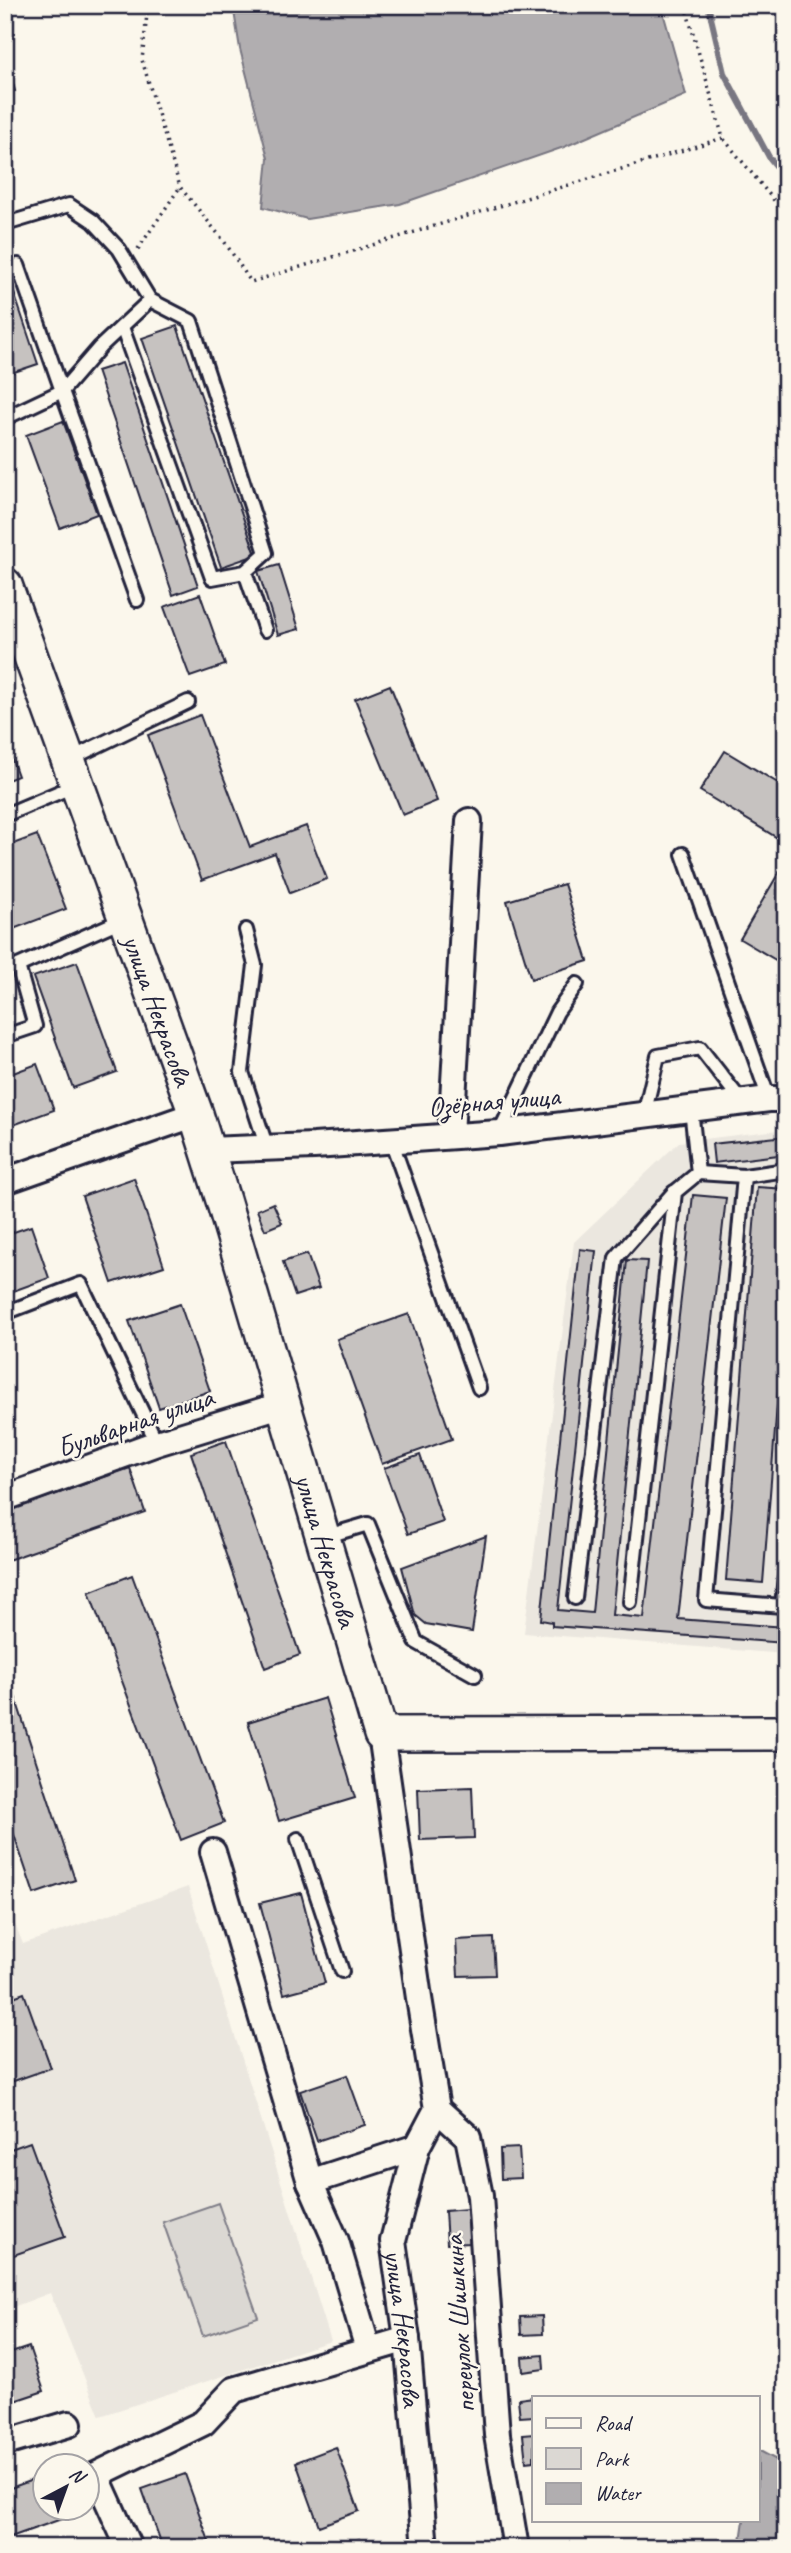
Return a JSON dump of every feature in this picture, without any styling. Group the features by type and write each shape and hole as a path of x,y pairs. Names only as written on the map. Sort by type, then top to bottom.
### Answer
{"main road":[{"name":"улица Некрасова","path":"5,585 196,1114 381,1734"},
{"path":"381,1734 786,1733"}],"street":[{"path":"452,1135 470,821"},
{"name":"Озёрная улица","path":"207,1150 499,1133 777,1099"},
{"path":"5,1181 196,1114"},
{"name":"Бульварная улица","path":"5,1498 158,1443 284,1404"},
{"name":"улица Некрасова","path":"381,1734 437,2109 417,2147 393,2241 407,2339 425,2548"},
{"path":"213,1852 310,2182 336,2241 368,2349"},
{"name":"переулок Шишкина","path":"437,2109 468,2137 480,2196 496,2435 516,2548"},
{"path":"310,2182 417,2147"},
{"path":"129,2548 96,2475 203,2423 234,2390 407,2339"},
{"path":"5,2443 69,2424"}],"lane":[{"path":"6,224 69,205 93,221 119,249 150,300 191,321 266,553 245,572 212,578 122,327"},
{"path":"18,265 137,600"},
{"path":"5,418 62,391 100,347 150,300"},
{"path":"245,572 265,630"},
{"path":"5,814 188,702"},
{"path":"683,854 777,1099"},
{"path":"5,1036 35,1026 18,966 125,919"},
{"path":"246,930 255,965 242,1072 267,1148"},
{"path":"499,1133 557,1012 577,984"},
{"path":"645,1115 658,1056 700,1048 743,1102"},
{"path":"691,1109 698,1173"},
{"path":"391,1140 479,1388"},
{"path":"575,1598 616,1258 675,1192 698,1173 744,1176 786,1170"},
{"path":"744,1176 706,1601 782,1606 786,1566"},
{"path":"631,1602 675,1192"},
{"path":"5,1313 81,1284 158,1443"},
{"path":"323,1537 368,1524 416,1642 475,1675"},
{"path":"298,1839 342,1971"}],"path":[{"path":"148,5 142,60 180,187 224,241 251,282 723,138"},
{"path":"685,5 723,138 786,215"},
{"path":"128,264 180,187"}],"shaded area":[{"path":"786,1129 786,1654 524,1633 574,1242 679,1142"},
{"path":"188,1887 331,2341 100,2416 50,2293 5,2310 5,1899 23,1944"}],"green space":[{"path":"218,2203 258,2317 203,2336 163,2222"}],"water":[{"path":"233,5 661,5 686,95 564,147 400,204 307,219 263,207 268,158 240,49"},
{"path":"760,2451 786,2465 786,2548 740,2548 744,2522 760,2522"}],"building":[{"path":"5,51 15,91 5,93"},
{"path":"5,266 38,364 5,375"},
{"path":"177,326 256,555 221,567 142,338"},
{"path":"122,363 198,586 173,595 97,371"},
{"path":"63,421 97,514 60,528 26,435"},
{"path":"279,565 299,629 278,635 258,571"},
{"path":"200,594 225,665 190,677 164,607"},
{"path":"390,685 437,801 403,815 355,699"},
{"path":"200,715 250,847 306,826 327,879 290,893 275,853 202,880 148,735"},
{"path":"5,740 18,776 5,781"},
{"path":"725,751 786,788 784,842 700,791"},
{"path":"37,835 66,909 8,931 5,923 5,847"},
{"path":"781,869 786,871 786,950 779,962 740,939"},
{"path":"564,884 588,961 531,979 507,901"},
{"path":"77,962 117,1072 73,1088 33,977"},
{"path":"37,1064 54,1110 5,1128 5,1076"},
{"path":"786,1136 786,1154 714,1163 712,1144"},
{"path":"134,1178 164,1266 112,1283 82,1196"},
{"path":"757,1187 786,1189 786,1290 763,1583 726,1580"},
{"path":"693,1195 726,1198 678,1619 786,1627 786,1643 552,1626 552,1622 541,1620 580,1249 596,1251 558,1610 592,1613 627,1260 647,1261 612,1615 644,1618"},
{"path":"273,1203 282,1223 265,1230 257,1210"},
{"path":"31,1226 49,1278 5,1294 5,1235"},
{"path":"307,1254 319,1288 295,1296 283,1262"},
{"path":"180,1304 210,1391 159,1408 129,1321"},
{"path":"409,1314 452,1439 382,1464 337,1339"},
{"path":"226,1441 300,1655 265,1668 191,1453"},
{"path":"420,1455 443,1522 408,1534 384,1468"},
{"path":"130,1468 145,1512 5,1561 5,1512"},
{"path":"486,1536 472,1632 426,1624 415,1615 402,1567"},
{"path":"132,1575 224,1823 181,1840 89,1592"},
{"path":"5,1666 75,1880 34,1894 5,1808"},
{"path":"325,1698 355,1798 279,1821 248,1722"},
{"path":"472,1787 474,1838 420,1840 418,1789"},
{"path":"301,1893 325,1983 284,1994 260,1903"},
{"path":"493,1938 495,1975 458,1976 456,1940"},
{"path":"24,1993 51,2068 5,2084 5,2000"},
{"path":"347,2075 365,2125 317,2141 300,2091"},
{"path":"30,2142 65,2237 11,2256 5,2241 5,2151"},
{"path":"519,2148 521,2178 501,2179 500,2149"},
{"path":"467,2209 470,2243 447,2244 445,2211"},
{"path":"542,2316 543,2334 521,2335 520,2317"},
{"path":"29,2347 44,2391 5,2404 5,2355"},
{"path":"543,2355 544,2369 523,2372 522,2357"},
{"path":"532,2397 532,2416 520,2417 518,2399"},
{"path":"532,2434 532,2461 526,2462 523,2435"},
{"path":"336,2447 359,2511 319,2526 296,2462"},
{"path":"185,2474 210,2544 201,2548 163,2548 142,2489"},
{"path":"32,2480 32,2522 53,2522 5,2539 5,2490"},
{"path":"359,2539 362,2548 332,2548"}],"waterway":[{"path":"708,5 724,73 769,157 786,178"}]}
